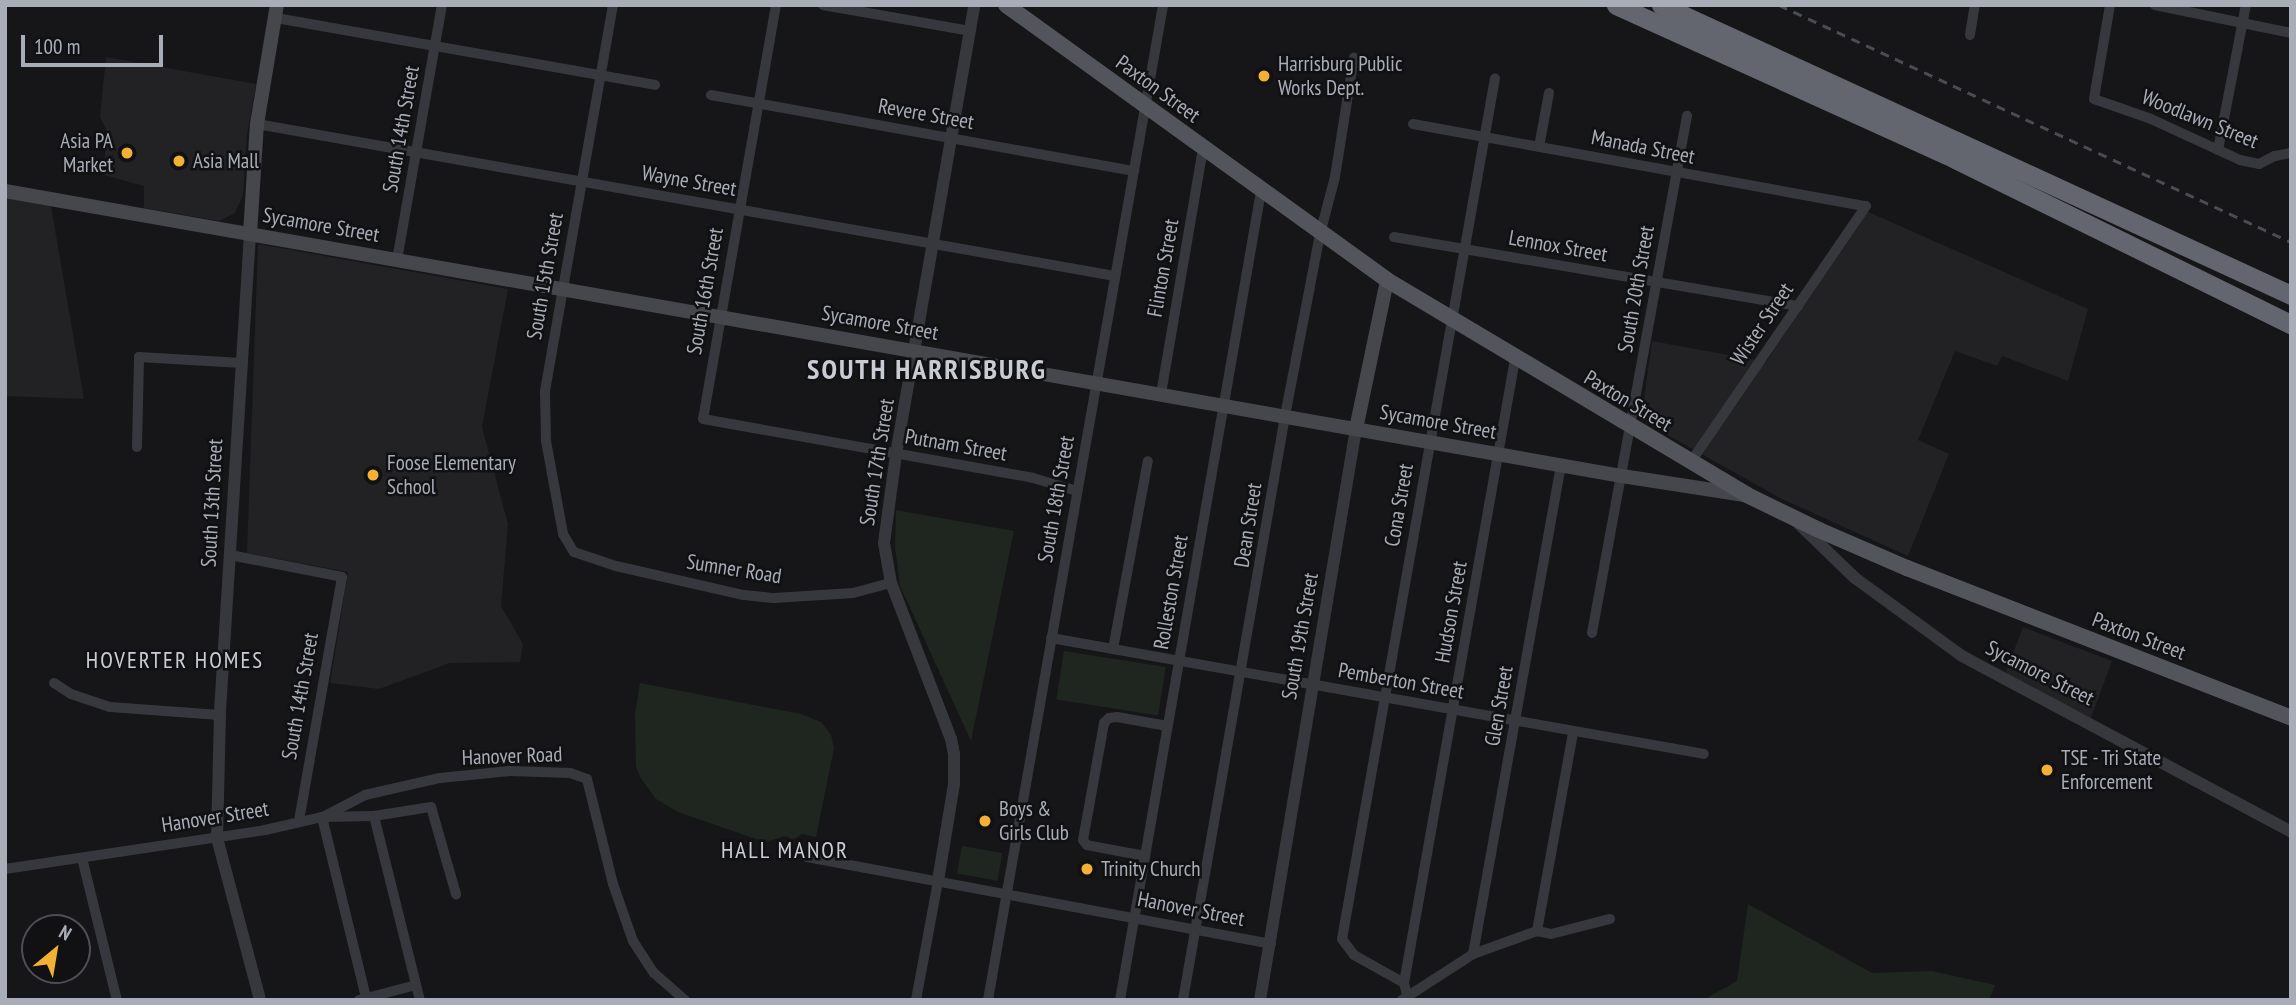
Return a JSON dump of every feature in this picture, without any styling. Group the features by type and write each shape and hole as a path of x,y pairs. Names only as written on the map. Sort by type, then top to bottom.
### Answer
{"highway":[{"path":"1616,5 1955,159 2291,324"},
{"path":"1661,5 2291,295"}],"main road":[{"name":"Paxton Street","path":"1006,5 1387,280 1630,428 1747,495 1923,575 2291,718"},
{"name":"South 13th Street","path":"250,234 257,124 276,12"},
{"name":"Sycamore Street","path":"5,191 1622,476 1747,495"},
{"name":"South 19th Street","path":"1356,429 1387,280"}],"street":[{"name":"South 14th Street","path":"397,260 442,5"},
{"name":"South 15th Street","path":"574,552 563,534 557,512 546,442 545,392 612,5"},
{"name":"South 16th Street","path":"703,419 776,5"},
{"path":"823,5 970,31"},
{"name":"South 17th Street","path":"916,1000 954,784 954,754 891,583 884,543 896,454 974,5"},
{"name":"South 18th Street","path":"988,1000 1163,5"},
{"path":"1970,35 1975,5"},
{"name":"Woodlawn Street","path":"2110,5 2094,99 2151,119 2218,150 2259,164 2275,156 2291,153"},
{"path":"2155,5 2178,7 2291,33"},
{"path":"2218,150 2246,5"},
{"path":"276,12 435,46 655,85"},
{"name":"Dean Street","path":"1183,1000 1285,416 1320,234 1335,177 1354,57"},
{"name":"Cona Street","path":"1404,983 1354,955 1342,939 1495,78"},
{"path":"1539,147 1549,93"},
{"name":"Revere Street","path":"711,95 1134,171"},
{"name":"South 20th Street","path":"1592,633 1687,116"},
{"name":"Wayne Street","path":"257,124 1115,276"},
{"name":"Manada Street","path":"1413,124 1677,174 1866,206"},
{"name":"Flinton Street","path":"1161,394 1203,148"},
{"name":"Rolleston Street","path":"1120,1000 1261,191"},
{"name":"Wister Street","path":"1690,463 1866,206"},
{"name":"South 13th Street","path":"250,234 220,715 217,838 261,1000"},
{"name":"Lennox Street","path":"1394,237 1798,306"},
{"path":"137,447 139,357 242,363"},
{"name":"Hudson Street","path":"1405,997 1404,983 1515,359"},
{"name":"Putnam Street","path":"703,419 1033,478 1077,491"},
{"name":"South 19th Street","path":"1260,1000 1356,429"},
{"path":"1113,649 1148,461"},
{"name":"Glen Street","path":"1473,954 1561,465"},
{"name":"Sycamore Street","path":"1793,518 1855,578 1962,656 2180,770 2291,832"},
{"name":"Sumner Road","path":"574,552 616,566 774,598 853,593 891,583"},
{"name":"South 14th Street","path":"230,555 342,577 299,822"},
{"name":"Pemberton Street","path":"1051,638 1704,754"},
{"path":"54,684 71,694 110,707 220,715"},
{"path":"1146,856 1087,845 1083,840 1104,723 1117,716 1167,726"},
{"path":"1537,931 1573,732"},
{"name":"Hanover Road","path":"322,817 365,795 440,778 510,771 580,775 587,779 591,788 613,884 633,941 654,973 685,1000"},
{"name":"Hanover Street","path":"5,869 217,838 322,817 374,816 431,807 456,894"},
{"path":"374,816 420,1000"},
{"path":"322,817 362,999 416,985"},
{"name":"Hanover Street","path":"807,857 1271,944"},
{"path":"82,858 117,1000"},
{"path":"1405,997 1473,954 1537,931 1551,934 1610,919"}],"shaded area":[{"path":"106,57 256,84 247,134 243,195 235,213 219,221 144,208 144,186 104,175 106,129 100,117"},
{"path":"5,198 51,206 84,399 5,396"},
{"path":"1866,211 2088,309 2068,381 2002,356 1997,366 1955,351 1918,440 1949,454 1908,556 1780,498 1641,420 1652,341 1766,362"},
{"name":"Foose Elementary School","path":"258,244 508,289 482,427 508,524 501,606 523,644 520,662 450,663 379,689 330,683 348,572 247,553"},
{"path":"896,510 1014,531 971,741 900,586 895,547"},
{"path":"2023,627 2112,661 2091,718 2005,674"},
{"path":"1064,651 1166,667 1158,716 1056,699"},
{"path":"640,683 801,714 821,722 831,735 834,748 816,837 802,834 793,840 786,836 768,841 756,839 678,812 656,799 640,777 636,766 635,714"},
{"path":"962,846 1002,853 998,881 957,874"},
{"path":"1748,904 1872,973 1932,971 1995,985 1989,1000 1703,1000 1737,981"}],"railway":[{"path":"1779,5 2291,242"}],"place":[{"name":"Harrisburg Public Works Dept.","path":"1264,76"},
{"name":"Asia PA Market","path":"127,153"},
{"name":"Asia Mall","path":"179,161"},
{"name":"Foose Elementary School","path":"373,475"},
{"name":"TSE - Tri State Enforcement","path":"2047,770"},
{"name":"Boys & Girls Club","path":"985,821"},
{"name":"Trinity Church","path":"1087,869"}],"district":[{"name":"SOUTH HARRISBURG","path":"927,369"},
{"name":"HOVERTER HOMES","path":"175,660"},
{"name":"HALL MANOR","path":"785,850"}]}
